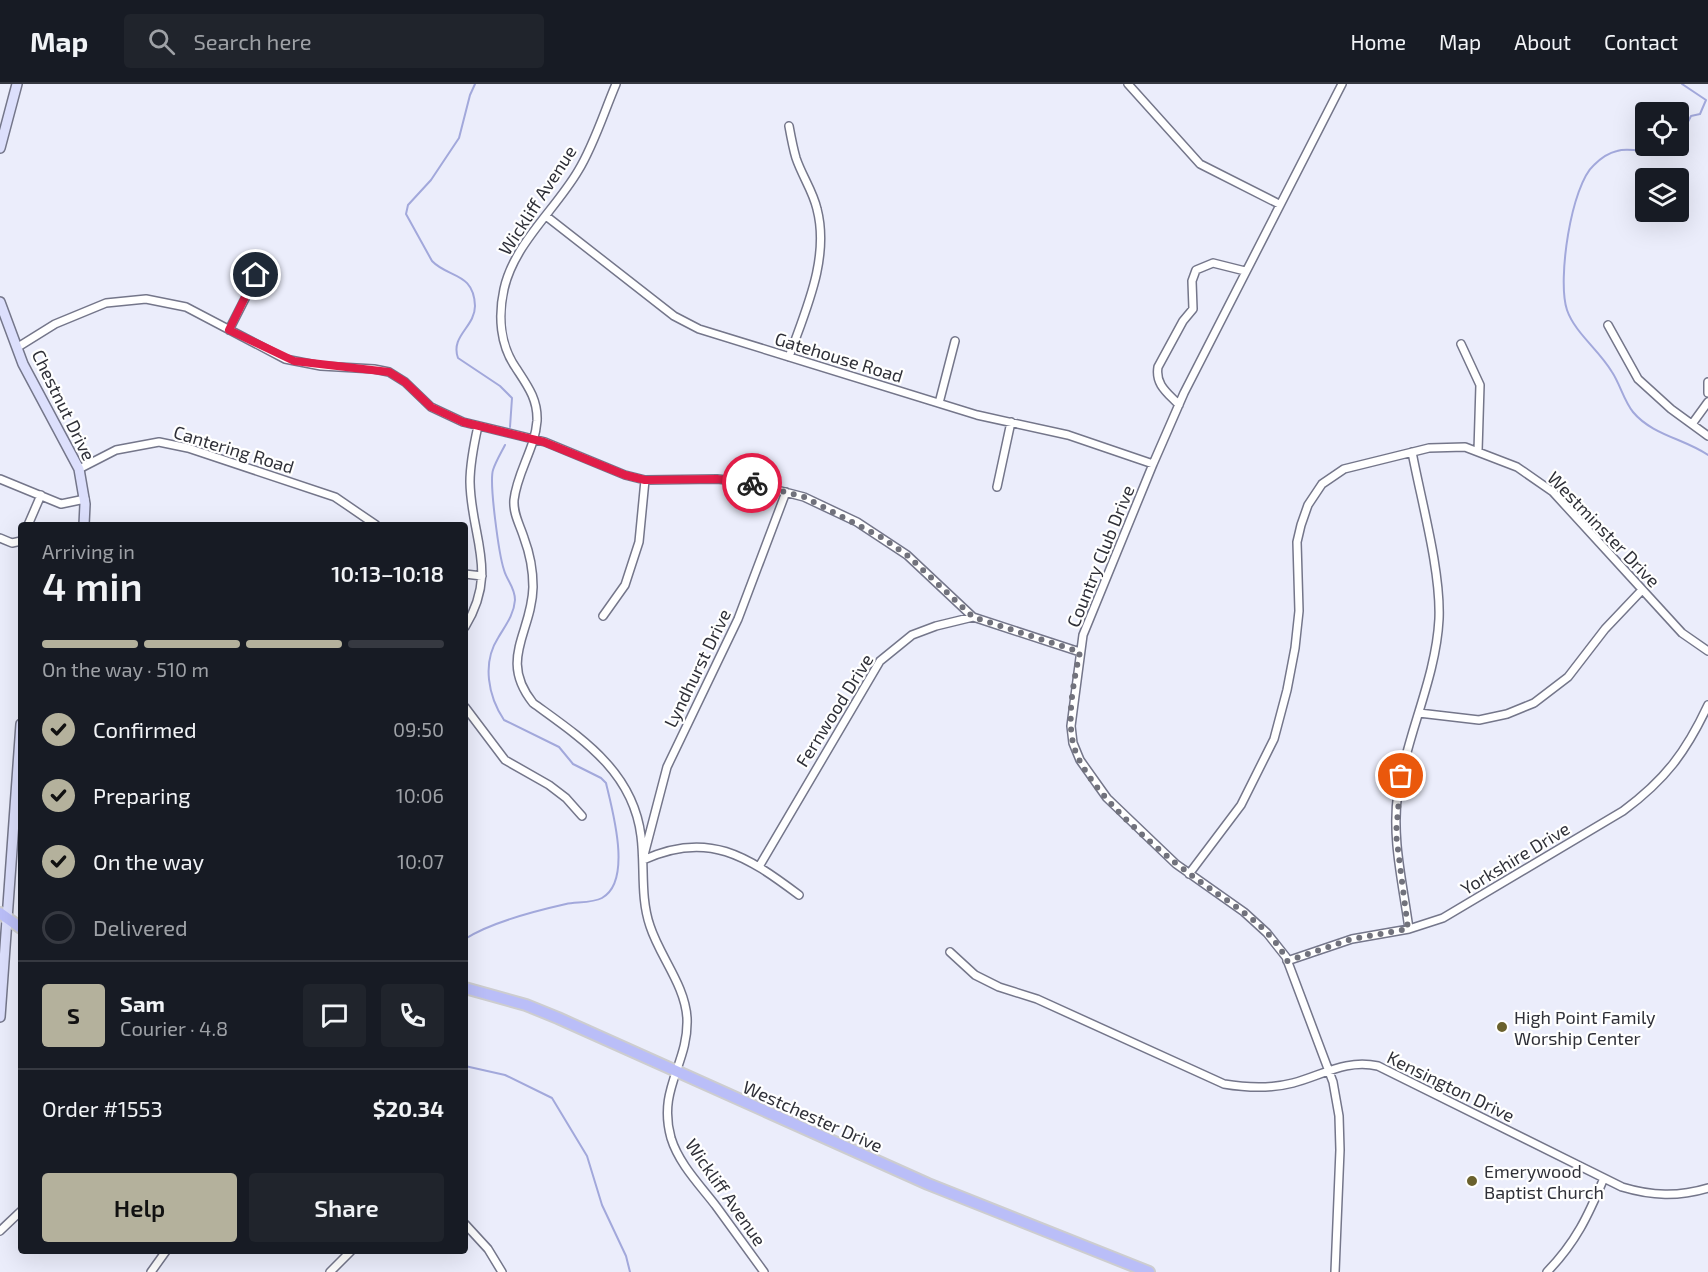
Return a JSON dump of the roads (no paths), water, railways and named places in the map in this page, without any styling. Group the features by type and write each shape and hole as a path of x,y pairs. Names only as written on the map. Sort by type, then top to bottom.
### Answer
{"main road":[{"path":"3,916 18,926"},
{"name":"Westchester Drive","path":"468,989 516,1002 558,1018 676,1073 928,1184 1149,1272"}],"street":[{"path":"0,148 17,84"},
{"name":"Wickliff Avenue","path":"616,84 579,169 513,264 504,288 500,311 501,334 508,354 528,384 535,401 537,420 514,501 516,519 529,555 533,583 532,598 516,654 518,677 533,703 585,741 613,768 631,800 641,833 644,896 649,924 658,949 681,993 687,1019 676,1073 666,1102 668,1124 676,1151 764,1272"},
{"path":"1128,84 1200,164 1280,204"},
{"name":"Country Club Drive","path":"1335,1272 1340,1150 1339,1116 1329,1070 1287,961 1267,933 1244,912 1189,874 1107,798 1080,760 1073,743 1071,726 1080,652 1086,627 1153,464 1179,405 1245,271 1342,84"},
{"path":"789,126 796,159 818,210 820,249 814,285 789,357"},
{"name":"Gatehouse Road","path":"546,216 674,316 699,329 939,403 1068,435 1153,464"},
{"path":"1179,405 1159,384 1157,376 1158,368 1183,321 1193,309 1194,275 1204,265 1213,263 1245,271"},
{"path":"229,330 256,275"},
{"path":"18,347 55,324 106,303 127,299 162,301 186,307 294,361 389,372 405,382 431,407 478,426 533,439 645,480 717,479 746,482 786,492 836,512 881,537 907,555 973,617 1080,652"},
{"name":"Chestnut Drive","path":"0,302 23,364 79,469 85,499 84,522"},
{"path":"1608,325 1638,379 1708,436"},
{"path":"939,403 955,341"},
{"path":"1461,344 1480,385 1478,451"},
{"path":"1708,382 1708,393"},
{"path":"1692,424 1708,402"},
{"path":"997,488 1011,422"},
{"path":"468,621 476,605 482,576 482,549 472,509 470,482 472,455 478,426"},
{"name":"Cantering Road","path":"79,469 116,450 159,442 188,448 335,497 372,522"},
{"name":"Westminster Drive","path":"1189,874 1241,805 1274,739 1295,648 1299,611 1297,542 1308,505 1322,484 1344,469 1412,452 1465,447 1517,467 1553,492 1682,633 1708,651"},
{"path":"1408,929 1396,834 1396,810 1401,776 1437,636 1439,606 1412,452"},
{"path":"0,479 61,504 85,499"},
{"path":"603,616 625,585 639,542 645,480"},
{"name":"Lyndhurst Drive","path":"643,860 667,767 738,619 786,492"},
{"path":"29,522 41,495"},
{"path":"0,538 12,543 18,542"},
{"path":"468,574 482,576"},
{"path":"1419,713 1479,720 1508,714 1534,703 1568,677 1605,629 1642,590"},
{"name":"Fernwood Drive","path":"759,866 880,661 912,635 936,626 973,617"},
{"name":"Yorkshire Drive","path":"1287,961 1352,939 1408,929 1443,918 1623,811 1647,793 1682,755 1708,705"},
{"path":"468,711 505,760 549,785 566,798 582,816"},
{"path":"0,1017 3,916 18,756"},
{"path":"643,860 671,849 701,847 729,852 759,866 799,895"},
{"name":"Kensington Drive","path":"950,952 975,975 999,987 1037,999 1224,1084 1247,1088 1273,1087 1353,1064 1378,1066 1622,1187 1656,1195 1675,1195 1708,1188"},
{"path":"1547,1272 1567,1252 1583,1228 1604,1178"},
{"path":"0,1231 18,1214"},
{"path":"468,1227 488,1249 502,1272"},
{"path":"151,1272 164,1254"},
{"path":"330,1272 348,1254"}],"waterway":[{"path":"475,84 459,138 431,180 408,205 406,214 432,261 465,281 474,295 474,313 457,344 458,358 500,386 512,398 510,427"},
{"path":"1682,84 1706,100 1700,114 1691,116 1689,120"},
{"path":"1635,150 1624,150 1607,155 1594,165 1579,192 1568,234 1565,257 1564,296 1567,310 1581,334 1607,364 1633,412 1650,426 1708,455"},
{"path":"468,937 487,927 541,910 598,900 611,889 617,877 616,826 606,783 601,778 573,764 559,747 504,720 498,711 491,690 490,658 511,615 515,600 514,591 505,574 502,562 492,489 493,470 505,445"},
{"path":"468,1067 505,1075 552,1098 587,1156 602,1205 626,1256 630,1272"}],"place":[{"name":"High Point Family Worship Center","path":"1502,1027"},
{"name":"Emerywood Baptist Church","path":"1472,1181"}]}
